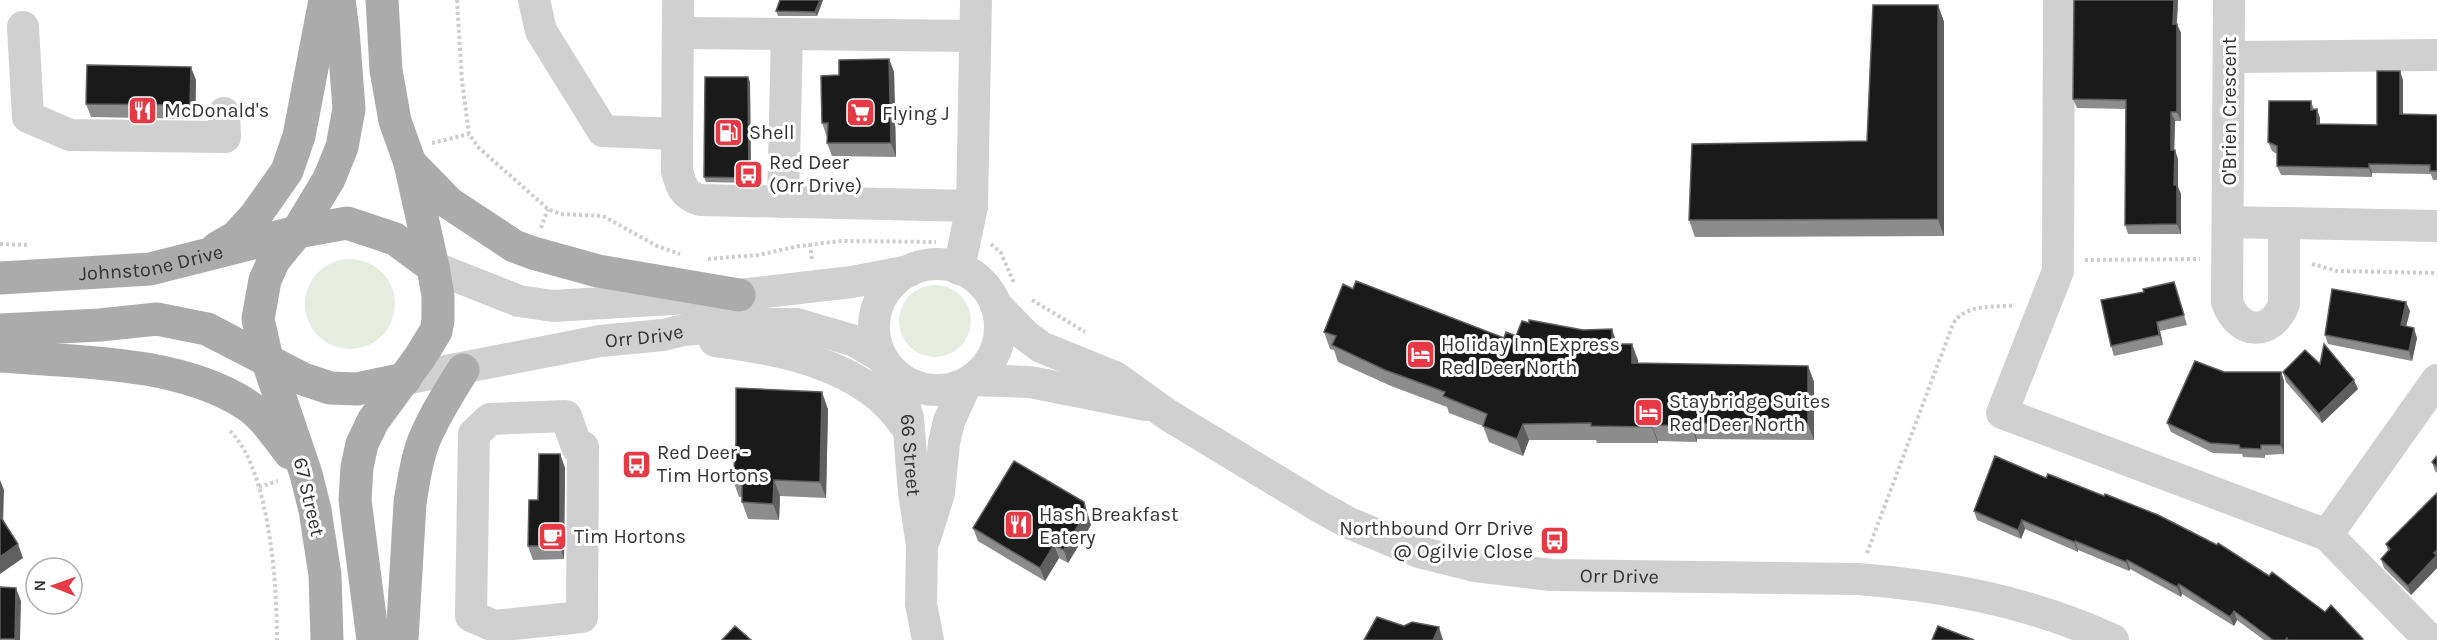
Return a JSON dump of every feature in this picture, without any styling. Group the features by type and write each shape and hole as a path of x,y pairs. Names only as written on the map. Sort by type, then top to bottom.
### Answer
{"main road":[{"path":"200,258 236,237 256,215 287,171 299,136 325,0"},
{"path":"267,359 258,319 265,280 274,260 297,232 329,179 342,147 349,109 339,0"},
{"path":"382,0 386,70 395,121 419,154 449,203 514,246 533,253 598,271 739,295"},
{"path":"373,640 355,500 357,467 362,444 373,421 405,380 436,331 438,320 438,296 419,154"},
{"path":"297,232 347,223 395,239 434,267"},
{"name":"Johnstone Drive","path":"0,278 150,269 297,232"},
{"path":"0,330 100,325 157,319 207,329 303,380 330,388 357,389 405,380"},
{"path":"0,356 142,370 202,384 249,406 264,420 292,478"},
{"name":"67 Street","path":"267,359 292,478 326,575 327,640"},
{"path":"402,640 410,503 414,483 423,444 441,405 463,369"}],"street":[{"path":"534,0 541,31 603,131 677,134"},
{"path":"678,0 677,171 681,188 689,196 700,200 972,206"},
{"path":"959,268 972,206 976,0"},
{"path":"2059,0 2054,281 2002,413 2327,535 2430,640"},
{"name":"O'Brien Crescent","path":"2229,0 2227,302 2234,318 2253,328 2272,323 2280,315 2284,304 2284,223"},
{"path":"23,27 28,117 70,135 225,137 224,113"},
{"path":"678,33 975,36"},
{"path":"783,202 787,34"},
{"path":"2229,57 2437,55"},
{"path":"2228,222 2437,226"},
{"path":"909,256 934,265 959,268 975,277 987,290 1007,297 997,347 987,365 969,382 946,390 925,390 905,382 884,362 874,337 874,317 881,298 909,256"},
{"name":"Orr Drive","path":"434,267 519,301 538,305 578,306 739,295 852,282 909,256"},
{"name":"Orr Drive","path":"1007,297 1025,335 1041,347 1114,376 1158,407 1348,523 1419,552 1448,561 1505,571 1551,575 1857,579 1896,582 2005,601 2053,616 2113,640"},
{"name":"Orr Drive","path":"405,380 520,355 600,341 663,335 684,330 756,324 797,324 855,341 884,362"},
{"path":"663,335 772,349 806,359 862,384 896,412 909,432"},
{"name":"66 Street","path":"884,362 902,396 909,432 914,493 922,545 921,604 928,640"},
{"path":"2327,535 2437,380"},
{"name":"Orr Drive","path":"969,382 1030,382 1158,407"},
{"name":"66 Street","path":"922,545 939,493 944,443 949,421 969,382"},
{"path":"566,416 580,447 582,617 494,626 471,616 474,434 490,419 566,416"}],"path":[{"path":"457,0 462,81 469,134 479,148 548,209 560,214 603,216 657,246 681,254"},
{"path":"419,154 469,134"},
{"path":"702,259 758,255 799,246 841,241 909,256"},
{"path":"0,244 33,245"},
{"path":"993,244 1001,254 1009,276 1007,297"},
{"path":"1866,554 1957,316 1969,310 2024,304 2054,281 2075,260 2208,259"},
{"path":"2310,264 2337,272 2437,273"},
{"path":"1024,294 1090,335"},
{"path":"226,428 238,439 251,461 259,487 272,562 277,608 277,640"},
{"path":"259,487 292,478"}],"shaded area":[{"path":"350,259 367,262 382,272 392,287 395,304 392,321 382,336 367,346 350,349 333,346 318,336 308,321 305,304 308,287 318,272 333,262"},
{"path":"935,285 949,288 961,295 968,307 971,321 968,335 961,347 949,354 935,357 921,354 909,347 902,335 899,321 902,307 909,295 921,288"}],"building":[{"path":"780,0 820,0 815,12 776,11"},
{"path":"2074,0 2174,0 2173,24 2177,24 2177,112 2171,112 2171,150 2175,150 2174,185 2177,185 2177,224 2125,225 2126,100 2073,99"},
{"path":"1873,5 1938,5 1938,219 1689,220 1692,144 1867,141"},
{"name":"Flying J","path":"889,59 891,143 827,143 828,123 822,123 821,76 839,75 839,60"},
{"path":"87,65 191,67 190,105 86,104"},
{"path":"2377,71 2400,71 2400,114 2437,115 2437,171 2430,171 2430,165 2369,164 2369,168 2277,166 2277,146 2268,142 2269,101 2311,101 2311,110 2317,109 2317,124 2377,125"},
{"name":"Shell","path":"705,77 748,77 749,178 704,177"},
{"path":"1356,281 1504,338 1506,332 1516,336 1522,321 1529,323 1529,320 1583,330 1612,329 1612,344 1632,344 1632,363 1808,366 1808,424 1691,423 1691,426 1652,425 1652,427 1591,426 1591,423 1523,424 1517,439 1483,426 1487,414 1443,396 1445,392 1385,370 1332,345 1336,336 1324,332 1343,284 1353,289"},
{"path":"2174,282 2184,315 2157,322 2159,335 2111,346 2101,300 2144,292 2143,289"},
{"path":"2332,289 2406,302 2401,325 2414,328 2409,351 2325,335"},
{"path":"2324,344 2354,380 2319,414 2283,372 2305,350 2320,364"},
{"path":"2195,361 2224,372 2281,372 2281,445 2261,445 2261,449 2210,443 2167,423"},
{"path":"736,388 822,392 820,482 774,480 773,504 742,502 742,480 733,480"},
{"path":"539,454 560,454 560,546 528,546 529,500 538,500"},
{"path":"1995,456 2046,478 2048,474 2104,496 2105,494 2158,515 2217,545 2218,543 2269,576 2272,572 2325,612 2331,605 2363,639 2288,640 2287,638 2273,640 2234,611 2230,617 2179,584 2177,587 2127,560 2126,562 2022,520 2018,530 1974,511"},
{"path":"2437,456 2437,467 2432,462"},
{"path":"1014,461 1084,502 1086,512 1064,550 1054,545 1040,568 973,528"},
{"path":"2437,493 2437,550 2434,553 2437,555 2408,586 2381,559 2390,549 2386,544"},
{"path":"0,516 18,544 0,557"},
{"path":"0,587 16,588 15,639 0,639"},
{"path":"1377,617 1404,626 1412,622 1439,627 1433,640 1364,640"},
{"path":"735,626 751,640 722,640"},
{"path":"1938,626 1974,640 1932,640"}],"place":[{"name":"McDonald's","path":"143,110"},
{"name":"Flying J","path":"861,113"},
{"name":"Shell","path":"728,132"},
{"name":"Red Deer (Orr Drive)","path":"748,174"},
{"name":"Holiday Inn Express Red Deer North","path":"1420,355"},
{"name":"Staybridge Suites Red Deer North","path":"1648,413"},
{"name":"Red Deer - Tim Hortons","path":"636,464"},
{"name":"Hash Breakfast Eatery","path":"1018,525"},
{"name":"Tim Hortons","path":"553,536"},
{"name":"Northbound Orr Drive @ Ogilvie Close","path":"1554,540"}]}
